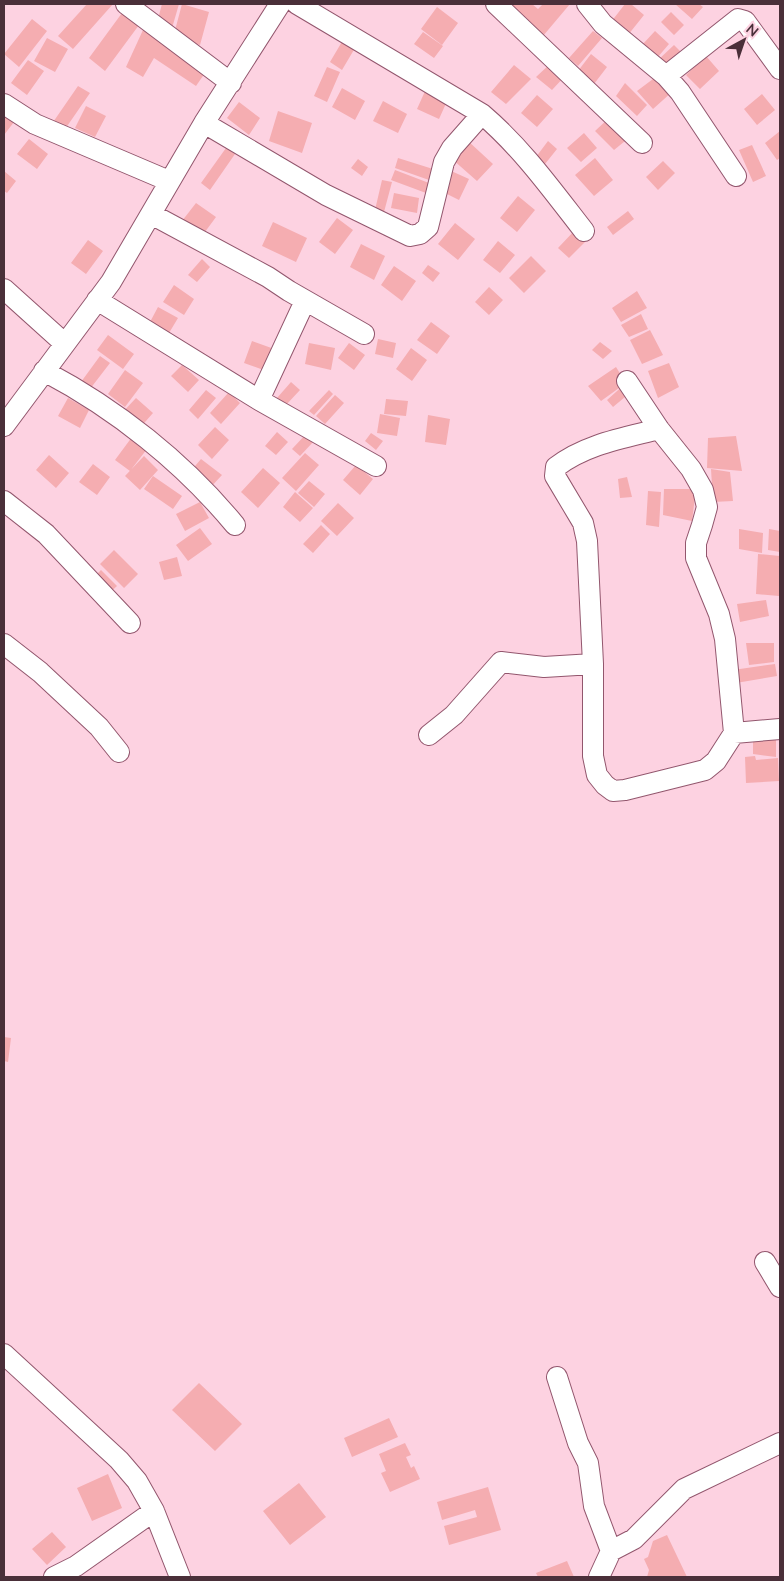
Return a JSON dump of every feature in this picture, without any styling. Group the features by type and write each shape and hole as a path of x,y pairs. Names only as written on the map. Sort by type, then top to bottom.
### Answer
{"street":[{"path":"126,4 231,83"},
{"path":"4,426 111,282 204,123 280,4"},
{"path":"297,4 482,114 520,150 584,231"},
{"path":"496,4 642,142"},
{"path":"587,4 603,24 666,76 680,92 736,176"},
{"path":"666,76 738,19 746,21 780,69"},
{"path":"4,104 35,124 170,181"},
{"path":"204,123 326,195 410,236 420,234 428,228 444,162 452,148 482,114"},
{"path":"151,214 268,277 364,334"},
{"path":"4,288 64,343"},
{"path":"97,300 259,400 376,466"},
{"path":"259,400 305,300"},
{"path":"44,371 70,385 124,421 162,452 211,497 235,525"},
{"path":"627,381 659,429 691,468 703,490 707,507 696,543 696,558 719,614 725,639 734,734 716,761 705,770 625,790 613,791 605,785 597,774 593,756 593,664 587,541 582,523 556,476 556,467 568,458 598,445 659,429"},
{"path":"4,501 46,534 130,623"},
{"path":"4,644 40,672 93,721 119,752"},
{"path":"429,735 454,715 500,662 544,667 593,664"},
{"path":"734,734 780,729"},
{"path":"764,1262 780,1287"},
{"path":"4,1354 119,1460 137,1481 154,1511 180,1577"},
{"path":"557,1377 578,1442 588,1463 594,1506 611,1552"},
{"path":"599,1577 611,1552 634,1539 684,1489 780,1443"},
{"path":"54,1577 76,1566 154,1511"}],"building":[{"path":"87,4 113,4 73,49 58,36"},
{"path":"162,4 179,4 170,35 155,30"},
{"path":"182,4 209,12 200,45 173,38"},
{"path":"504,4 532,4 538,9 543,4 570,4 543,36"},
{"path":"625,4 631,4 644,15 628,35 611,22"},
{"path":"675,4 699,4 703,7 692,19"},
{"path":"437,7 458,23 442,45 421,29"},
{"path":"671,12 684,25 674,35 661,22"},
{"path":"122,13 139,25 105,71 89,58"},
{"path":"32,19 47,31 19,67 4,54"},
{"path":"143,30 207,70 196,86 154,58 143,77 126,67"},
{"path":"593,31 602,38 578,66 569,58"},
{"path":"655,31 669,44 657,58 642,45"},
{"path":"423,32 443,46 434,58 414,44"},
{"path":"47,38 68,49 55,72 34,61"},
{"path":"343,40 355,48 342,70 330,62"},
{"path":"674,45 682,53 665,69 657,61"},
{"path":"591,54 607,67 594,84 578,71"},
{"path":"706,56 719,71 700,89 686,75"},
{"path":"28,60 44,71 27,95 11,83"},
{"path":"551,63 565,76 552,90 536,77"},
{"path":"514,65 531,79 506,104 491,92"},
{"path":"327,67 340,72 327,102 314,96"},
{"path":"657,76 672,92 653,109 637,91"},
{"path":"625,83 647,105 637,116 616,96"},
{"path":"78,86 90,93 61,135 49,128"},
{"path":"342,88 365,101 355,120 332,107"},
{"path":"426,89 448,99 439,119 417,109"},
{"path":"762,94 775,110 757,125 744,109"},
{"path":"537,95 553,109 537,127 521,113"},
{"path":"383,101 407,114 398,133 373,121"},
{"path":"239,102 260,118 249,135 227,118"},
{"path":"86,106 106,116 95,137 75,128"},
{"path":"278,111 312,123 302,153 269,141"},
{"path":"4,114 14,122 4,135"},
{"path":"610,117 630,137 614,150 595,131"},
{"path":"780,131 780,158 777,160 765,143"},
{"path":"584,133 597,148 581,162 567,148"},
{"path":"29,139 48,154 37,169 17,154"},
{"path":"468,141 493,164 477,181 452,159"},
{"path":"548,141 557,149 545,164 536,157"},
{"path":"752,145 766,176 753,182 739,150"},
{"path":"226,148 235,154 210,190 201,183"},
{"path":"398,158 433,169 429,180 395,168"},
{"path":"595,158 613,180 594,196 575,175"},
{"path":"358,159 368,167 362,176 351,168"},
{"path":"663,161 675,173 658,190 646,177"},
{"path":"395,170 429,183 426,193 391,180"},
{"path":"449,170 469,179 459,200 439,190"},
{"path":"4,171 16,181 7,193 4,191"},
{"path":"382,180 392,182 384,212 375,210"},
{"path":"394,193 419,198 417,213 391,208"},
{"path":"518,196 535,210 517,232 500,218"},
{"path":"196,203 216,217 202,236 182,221"},
{"path":"628,211 634,219 613,235 607,227"},
{"path":"337,218 353,230 335,254 319,242"},
{"path":"273,222 307,238 296,262 262,246"},
{"path":"455,223 475,239 458,260 438,244"},
{"path":"576,229 587,240 569,258 558,248"},
{"path":"88,240 103,251 86,274 71,263"},
{"path":"498,241 515,255 500,273 483,260"},
{"path":"361,244 385,256 374,280 350,267"},
{"path":"531,256 546,271 524,293 509,278"},
{"path":"202,259 210,267 197,282 188,275"},
{"path":"428,265 440,273 433,282 422,273"},
{"path":"394,266 416,281 402,301 381,285"},
{"path":"174,285 194,299 184,315 163,302"},
{"path":"489,287 503,300 489,315 475,302"},
{"path":"637,291 647,308 621,322 612,308"},
{"path":"158,307 178,318 169,333 150,322"},
{"path":"641,314 648,329 629,337 621,325"},
{"path":"431,322 450,336 437,354 417,340"},
{"path":"650,330 663,355 642,364 630,340"},
{"path":"108,335 134,354 123,369 97,350"},
{"path":"378,339 396,343 393,358 375,354"},
{"path":"252,341 277,350 269,372 244,363"},
{"path":"600,342 612,351 603,359 592,350"},
{"path":"309,343 335,348 331,370 305,364"},
{"path":"349,343 365,355 354,370 338,358"},
{"path":"411,348 427,360 412,381 396,369"},
{"path":"100,356 110,363 90,389 81,382"},
{"path":"669,363 679,387 658,398 648,371"},
{"path":"182,365 199,380 188,392 171,376"},
{"path":"616,367 626,383 601,401 588,386"},
{"path":"125,370 143,383 125,407 108,394"},
{"path":"291,382 300,390 286,405 277,398"},
{"path":"626,383 631,392 613,407 607,400"},
{"path":"206,390 216,398 198,419 189,410"},
{"path":"329,390 333,394 314,415 309,411"},
{"path":"229,392 240,403 221,424 210,413"},
{"path":"335,395 344,403 325,424 316,416"},
{"path":"68,398 89,410 80,428 58,416"},
{"path":"136,398 153,413 138,430 121,414"},
{"path":"386,399 408,401 406,416 384,414"},
{"path":"380,414 400,418 397,436 377,433"},
{"path":"428,415 450,419 446,445 425,442"},
{"path":"215,427 229,440 212,459 198,445"},
{"path":"277,432 288,442 276,455 265,446"},
{"path":"307,433 315,440 300,456 292,449"},
{"path":"371,433 383,441 376,450 365,441"},
{"path":"736,436 742,471 707,468 708,438"},
{"path":"132,437 147,449 130,471 115,460"},
{"path":"305,453 319,465 296,491 282,478"},
{"path":"49,455 69,473 56,488 36,470"},
{"path":"144,456 158,470 140,490 125,476"},
{"path":"201,459 222,475 210,488 190,472"},
{"path":"93,464 110,477 97,495 79,482"},
{"path":"356,465 373,479 360,495 343,480"},
{"path":"263,468 280,483 258,508 241,492"},
{"path":"711,469 730,472 733,501 713,502"},
{"path":"153,476 182,496 173,509 144,489"},
{"path":"627,477 632,497 620,498 618,479"},
{"path":"309,481 325,494 314,507 298,493"},
{"path":"664,489 696,489 692,521 663,515"},
{"path":"648,491 661,492 659,527 646,525"},
{"path":"295,492 313,508 300,522 283,507"},
{"path":"200,502 209,518 185,531 176,514"},
{"path":"338,503 354,518 337,536 321,521"},
{"path":"321,525 330,534 313,553 303,544"},
{"path":"200,528 212,544 188,561 176,545"},
{"path":"739,529 763,533 762,553 739,549"},
{"path":"769,529 780,531 780,552 768,550"},
{"path":"114,550 138,574 124,588 100,564"},
{"path":"758,554 780,556 779,596 756,594"},
{"path":"177,557 182,576 164,580 159,562"},
{"path":"101,570 117,586 106,596 90,581"},
{"path":"766,600 769,616 740,622 737,604"},
{"path":"746,643 774,643 774,662 749,665"},
{"path":"775,664 777,676 736,683 733,670"},
{"path":"776,732 776,757 753,754 753,733"},
{"path":"755,756 756,760 778,758 779,781 746,783 745,757"},
{"path":"4,1037 11,1038 8,1062 4,1061"},
{"path":"199,1383 242,1424 215,1451 172,1410"},
{"path":"389,1418 398,1437 352,1457 344,1438"},
{"path":"405,1443 411,1455 406,1457 411,1468 414,1466 420,1479 390,1492 381,1473 386,1471 379,1454"},
{"path":"108,1474 122,1508 92,1521 77,1488"},
{"path":"299,1483 326,1517 290,1545 263,1511"},
{"path":"488,1487 501,1530 449,1545 444,1526 477,1517 475,1510 442,1520 437,1502"},
{"path":"52,1532 66,1547 47,1565 32,1549"},
{"path":"667,1535 687,1577 647,1577 649,1570 644,1559 648,1557 653,1541"},
{"path":"567,1561 574,1577 538,1577 536,1573"}]}
